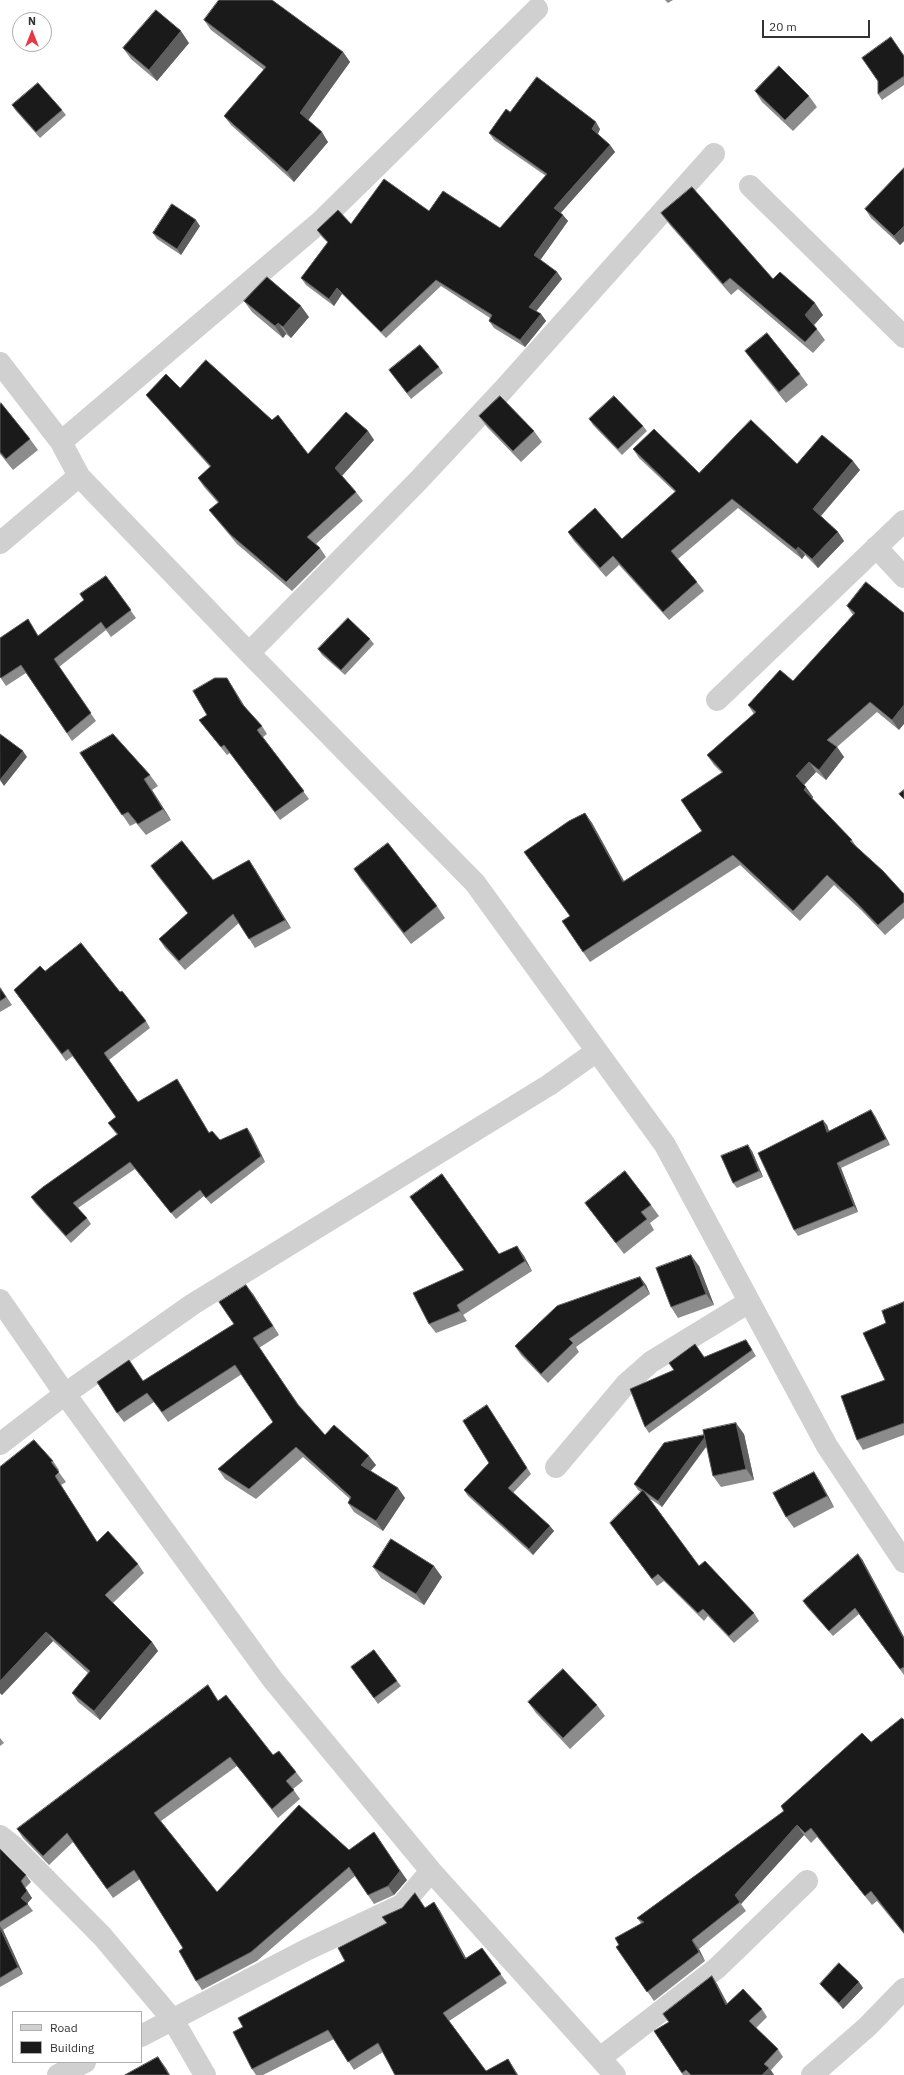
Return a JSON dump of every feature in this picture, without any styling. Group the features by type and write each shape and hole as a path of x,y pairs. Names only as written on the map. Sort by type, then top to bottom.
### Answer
{"street":[{"path":"61,442 320,223 537,8"},
{"path":"249,653 417,482 503,390 714,154"},
{"path":"750,186 904,337"},
{"path":"0,363 61,442 79,476 249,653 475,883 665,1145 827,1446 904,1562"},
{"path":"0,543 79,476"},
{"path":"717,700 904,520"},
{"path":"876,546 904,577"},
{"path":"0,1444 65,1394 193,1304 549,1084 597,1051"},
{"path":"0,1300 65,1394 273,1680 431,1871 615,2075"},
{"path":"556,1467 631,1380 651,1362 749,1302"},
{"path":"0,1836 13,1846 102,1936 173,2020 205,2075"},
{"path":"142,2036 306,1950 402,1905 431,1871"},
{"path":"600,2058 717,1968 808,1881"},
{"path":"812,2075 868,2027 904,1989"},
{"path":"58,2075 83,2063"}],"building":[{"path":"219,0 272,0 343,52 300,113 322,132 287,172 224,116 266,67 204,20"},
{"path":"156,10 181,31 149,70 123,48"},
{"path":"891,37 904,56 904,76 878,94 878,81 862,58"},
{"path":"779,66 809,96 785,120 755,91"},
{"path":"537,77 596,122 592,129 610,145 554,208 563,215 534,255 557,272 529,307 541,314 520,340 489,321 492,315 436,280 381,332 337,288 329,299 301,278 328,242 317,230 338,210 351,224 384,179 429,211 443,191 500,228 547,174 489,133 506,109 510,112"},
{"path":"38,83 62,110 36,132 12,105"},
{"path":"904,168 904,226 894,236 865,209"},
{"path":"692,187 773,279 780,272 815,303 805,315 817,329 805,342 730,278 723,284 661,213"},
{"path":"172,204 196,220 177,249 153,233"},
{"path":"267,277 301,306 283,327 278,323 275,326 244,301"},
{"path":"767,333 800,374 779,392 745,351"},
{"path":"420,345 439,367 407,393 389,370"},
{"path":"206,360 272,420 278,415 308,454 346,412 368,431 335,468 356,492 307,537 320,548 286,582 231,535 209,510 219,502 198,478 211,466 146,395 166,374 180,388"},
{"path":"500,396 534,431 513,451 479,416"},
{"path":"614,396 643,426 618,449 589,419"},
{"path":"1,403 30,439 6,459 0,452"},
{"path":"751,420 797,464 822,435 853,461 813,509 838,532 812,559 798,547 796,550 732,499 671,551 697,582 663,612 613,556 600,568 568,532 595,508 622,539 676,491 633,449 654,429 699,473"},
{"path":"106,576 131,610 106,629 101,622 54,659 91,713 67,733 21,665 1,678 0,677 0,638 28,619 38,636 84,600 80,594"},
{"path":"866,582 904,613 904,705 892,720 870,702 827,740 837,747 819,770 809,762 796,776 806,787 804,790 852,840 850,841 883,871 904,894 904,902 878,925 827,875 793,911 733,855 583,952 562,921 570,916 524,852 569,821 585,813 623,882 702,831 681,800 723,772 707,755 756,712 748,705 780,670 793,681 855,613 847,606"},
{"path":"348,618 370,639 341,670 318,649"},
{"path":"215,678 227,678 242,704 262,726 257,730 304,791 275,812 224,745 221,747 199,720 207,715 193,691"},
{"path":"0,734 23,751 0,780"},
{"path":"113,734 150,775 144,779 163,809 138,824 128,812 122,815 80,753"},
{"path":"904,790 904,799 899,794"},
{"path":"182,841 213,880 249,860 285,920 249,939 233,914 179,961 159,939 188,913 151,866"},
{"path":"388,843 437,906 404,933 354,869"},
{"path":"81,943 120,992 122,991 146,1021 104,1053 138,1102 177,1079 209,1133 212,1131 220,1140 247,1128 261,1156 206,1198 200,1190 171,1213 130,1162 73,1203 87,1218 66,1236 31,1197 118,1134 108,1123 116,1117 68,1049 62,1054 14,990 40,966 45,971"},
{"path":"0,988 6,997 0,1001"},
{"path":"871,1110 886,1139 837,1163 854,1206 794,1230 758,1153 823,1120 827,1132"},
{"path":"748,1145 759,1171 733,1183 721,1156"},
{"path":"625,1171 651,1205 641,1212 647,1219 616,1243 585,1203"},
{"path":"442,1174 499,1254 517,1246 525,1261 457,1305 460,1311 429,1324 413,1293 464,1270 410,1197"},
{"path":"691,1255 706,1294 671,1307 656,1268"},
{"path":"640,1277 644,1285 569,1339 573,1343 541,1374 515,1346 557,1306"},
{"path":"246,1285 273,1326 253,1338 298,1405 325,1435 334,1425 369,1456 361,1465 398,1488 376,1521 348,1503 351,1497 296,1447 249,1489 218,1469 273,1422 235,1365 162,1412 147,1393 117,1413 97,1382 129,1360 143,1381 234,1324 219,1302"},
{"path":"904,1302 904,1423 857,1440 841,1396 885,1380 863,1333 886,1323 882,1311"},
{"path":"746,1340 752,1350 645,1427 630,1389 674,1370 669,1363 695,1344 704,1357"},
{"path":"487,1405 527,1468 508,1488 550,1526 529,1549 464,1490 489,1463 463,1421"},
{"path":"736,1423 746,1469 713,1476 703,1430"},
{"path":"704,1435 705,1437 658,1501 634,1484 664,1443"},
{"path":"34,1440 53,1461 51,1462 59,1472 55,1476 97,1542 108,1531 138,1564 105,1595 152,1642 94,1711 72,1693 90,1671 46,1632 0,1681 0,1467"},
{"path":"814,1472 827,1496 786,1517 773,1493"},
{"path":"643,1490 699,1566 705,1561 754,1613 729,1636 703,1609 698,1613 658,1574 652,1579 610,1523"},
{"path":"391,1539 434,1566 416,1594 373,1567"},
{"path":"858,1554 904,1639 904,1667 900,1669 855,1608 829,1631 803,1601"},
{"path":"374,1650 397,1681 374,1698 351,1667"},
{"path":"563,1669 597,1705 563,1738 528,1702"},
{"path":"208,1685 218,1701 226,1695 273,1755 279,1751 296,1772 286,1781 294,1790 272,1809 230,1757 154,1813 217,1892 299,1805 349,1850 374,1832 400,1871 388,1886 368,1895 349,1867 251,1952 196,1981 179,1951 183,1948 134,1870 107,1889 67,1833 43,1856 17,1829"},
{"path":"902,1718 904,1720 904,1933 871,1891 865,1896 811,1828 805,1833 797,1825 735,1895 740,1902 692,1940 699,1952 647,1992 616,1947 619,1945 615,1938 644,1922 637,1918 784,1811 781,1806 862,1733 871,1742"},
{"path":"0,1849 26,1875 21,1881 27,1891 21,1898 28,1904 0,1922"},
{"path":"415,1893 425,1908 434,1902 465,1959 482,1948 501,1974 443,2013 486,2071 508,2059 517,2075 395,2075 378,2043 348,2062 328,2030 252,2069 233,2032 243,2027 238,2018 345,1961 338,1948 387,1923 382,1917 402,1908"},
{"path":"0,1928 18,1967 0,1978"},
{"path":"839,1963 859,1982 839,2003 820,1984"},
{"path":"712,1976 726,2005 743,1989 762,2009 749,2021 778,2049 764,2064 769,2068 762,2075 691,2075 686,2070 682,2073 654,2031 669,2022 663,2014"},
{"path":"158,2057 169,2075 125,2075"}]}
